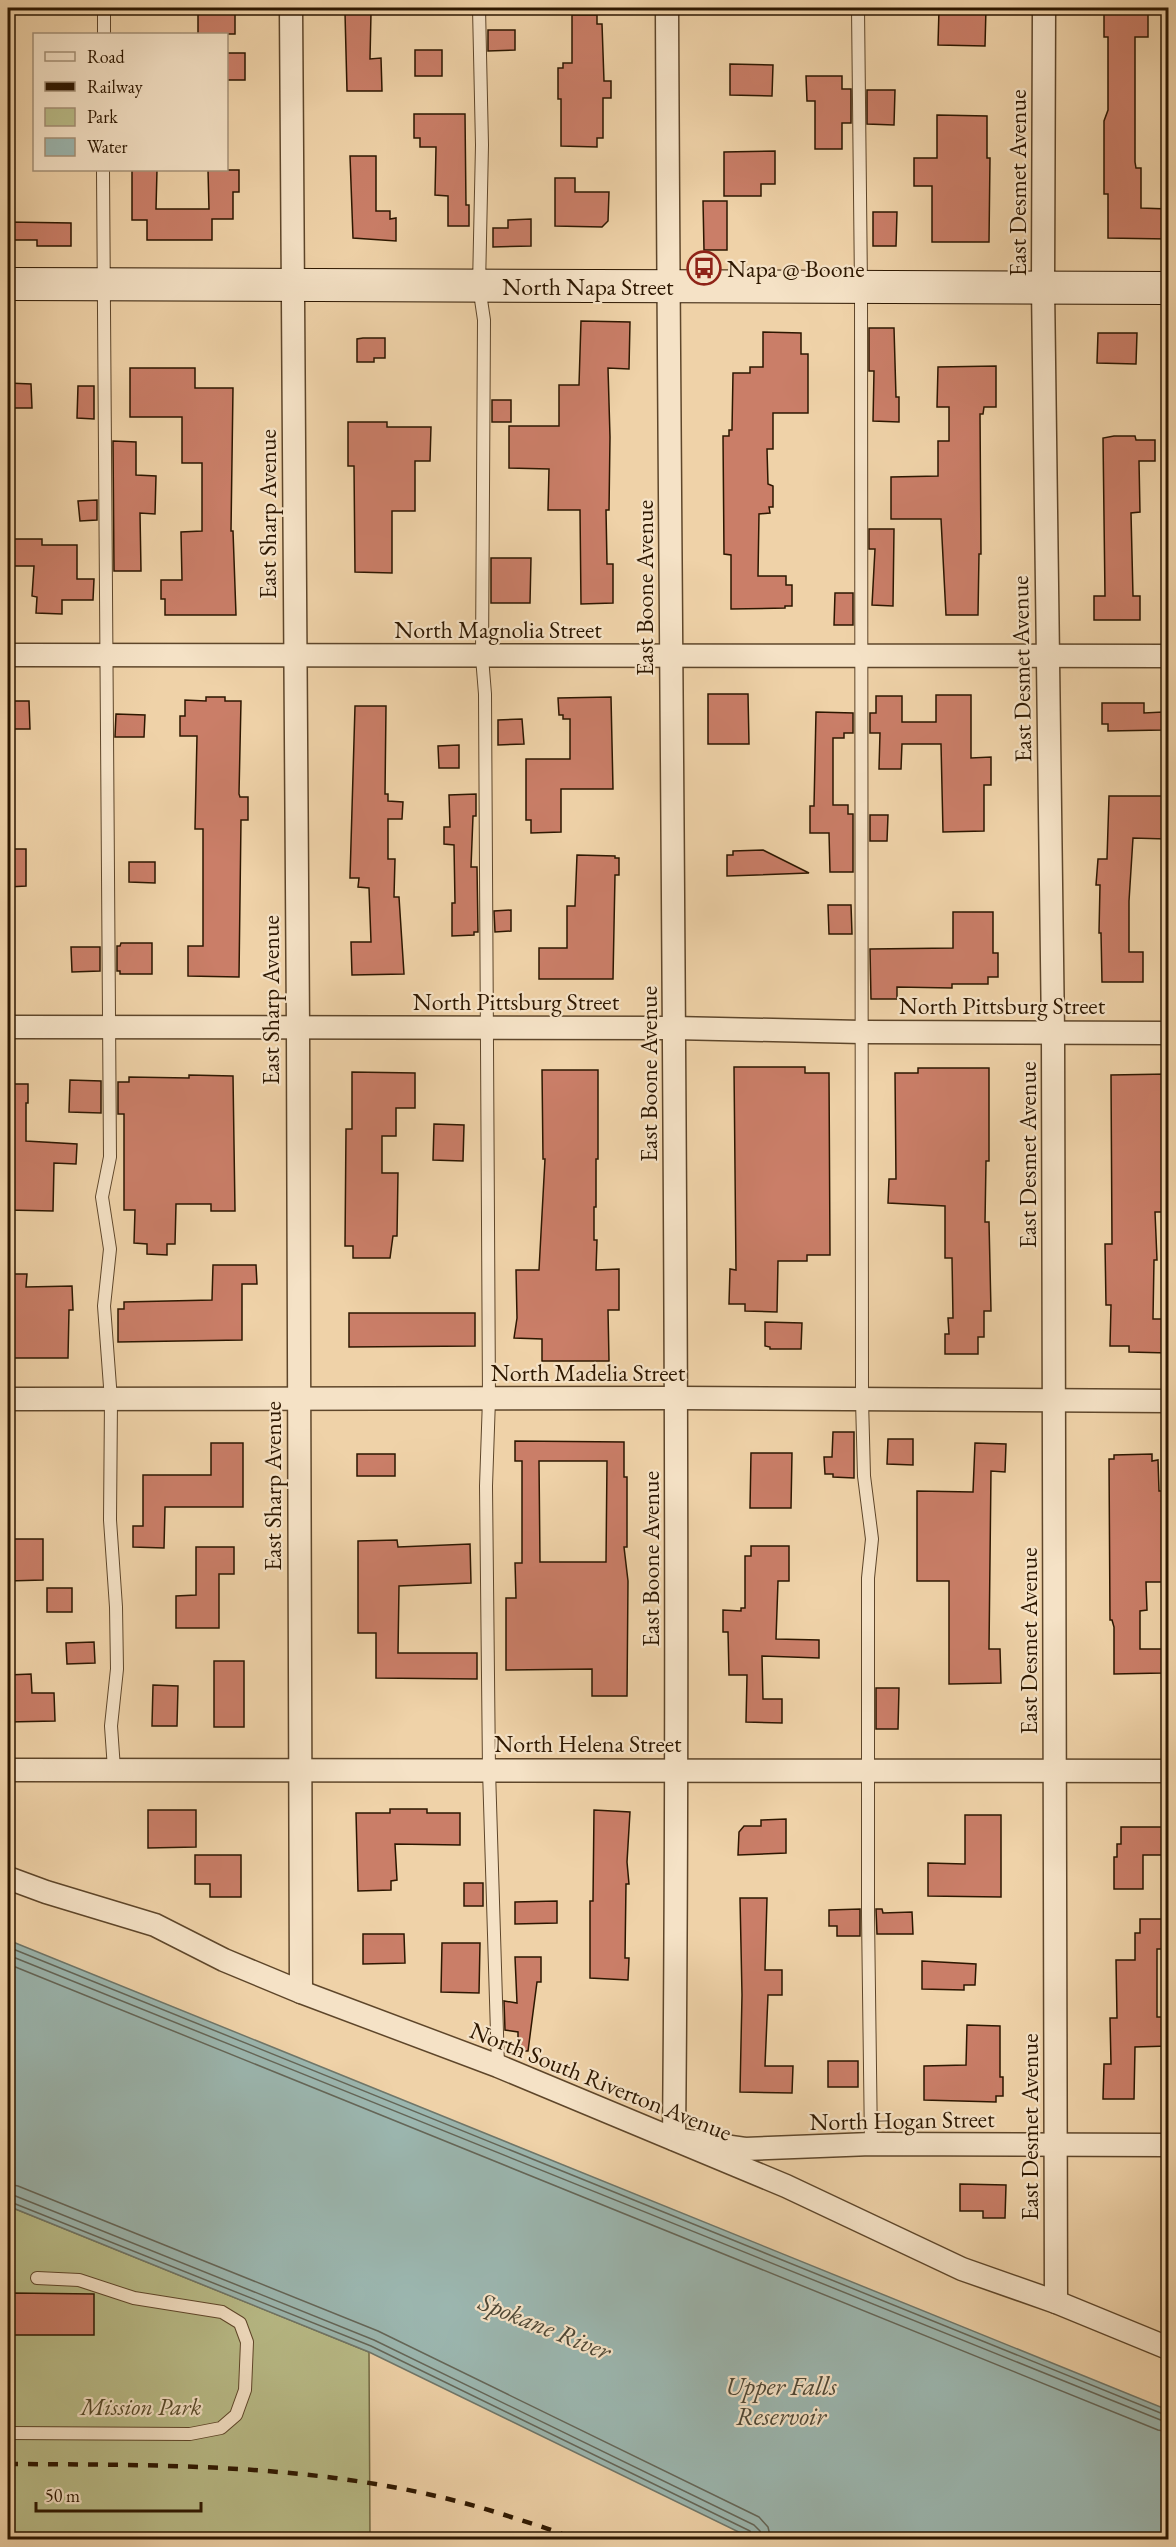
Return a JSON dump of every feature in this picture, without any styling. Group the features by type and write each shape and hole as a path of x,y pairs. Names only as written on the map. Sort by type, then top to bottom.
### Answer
{"main road":[{"name":"North Napa Street","path":"8,284 1168,288"}],"street":[{"name":"East Sharp Avenue","path":"291,8 298,1028 301,1992"},
{"name":"East Boone Avenue","path":"667,8 677,1398 678,1770 674,2139"},
{"name":"East Desmet Avenue","path":"1044,8 1043,287 1053,1033 1056,2302"},
{"name":"North Magnolia Street","path":"8,655 1168,656"},
{"name":"North Pittsburg Street","path":"8,1028 674,1028 862,1032 1168,1033"},
{"name":"North Madelia Street","path":"8,1399 111,1401 677,1398 1168,1401"},
{"name":"North Helena Street","path":"8,1770 1168,1771"},
{"name":"North South Riverton Avenue","path":"8,1878 155,1925 224,1960 301,1992 498,2066 786,2186 962,2269 1056,2302 1168,2348"},
{"name":"North Hogan Street","path":"674,2139 745,2149 871,2144 1168,2145"}],"lane":[{"path":"104,8 104,33"},
{"path":"479,8 482,145 479,286 484,321 483,657 489,1029 489,1399 486,1486 489,1770 498,2066"},
{"path":"858,8 861,288 862,1400 864,1476 872,1539 868,1578 871,2144"},
{"path":"104,171 110,1157 102,1197 110,1249 104,1306 111,1401 110,1520 116,1607 117,1669 111,1726 114,1769"},
{"path":"8,2433 190,2434 221,2428 236,2415 245,2390 247,2342 240,2323 222,2312 134,2298 80,2280 37,2278"}],"green space":[{"name":"Mission Park","path":"8,2206 369,2352 370,2539 8,2539"}],"water":[{"name":"Upper Falls Reservoir","path":"8,1940 1168,2410 1168,2539 753,2539 369,2352 8,2206"}],"building":[{"path":"198,8 235,8 235,34 198,33"},
{"path":"986,8 985,46 938,45 939,9"},
{"path":"1104,8 1148,8 1148,37 1135,37 1135,162 1136,168 1141,168 1141,208 1168,209 1168,239 1108,238 1108,194 1104,194 1104,121 1108,110 1108,37 1104,37"},
{"path":"345,13 371,13 370,59 381,58 382,91 347,91"},
{"path":"572,15 597,15 597,24 602,24 604,81 611,81 611,98 603,98 603,138 597,138 597,147 561,146 561,99 558,99 558,68 563,68 563,63 572,63"},
{"path":"488,30 515,30 515,50 488,51"},
{"path":"415,50 442,50 442,76 415,76"},
{"path":"228,53 245,53 245,80 228,80"},
{"path":"730,64 773,65 772,96 730,95"},
{"path":"806,76 842,76 842,89 851,89 851,123 842,123 842,149 815,149 815,101 807,101"},
{"path":"867,90 895,90 894,125 867,124"},
{"path":"414,114 465,114 466,205 469,205 469,226 448,226 448,196 435,195 436,147 420,147 420,138 414,138"},
{"path":"937,115 987,116 987,158 990,158 989,242 932,242 932,186 914,186 914,158 937,158"},
{"path":"775,151 775,184 761,184 761,196 724,196 724,152"},
{"path":"350,156 376,156 376,211 390,211 390,219 396,218 396,241 353,238"},
{"path":"239,170 239,192 233,192 233,219 212,219 212,240 147,240 147,220 132,220 132,171 157,171 156,209 209,209 208,171"},
{"path":"555,178 575,178 575,192 609,192 608,221 602,227 555,226"},
{"path":"703,201 727,201 727,250 704,250"},
{"path":"873,212 897,212 896,246 873,246"},
{"path":"531,219 531,246 493,247 493,228 508,228 508,220"},
{"path":"8,222 71,223 71,246 37,246 37,240 8,240"},
{"path":"581,321 630,322 629,369 608,368 610,437 609,510 606,510 607,564 613,564 613,603 581,604 580,510 548,510 549,469 509,468 509,426 559,426 559,385 579,385"},
{"path":"869,328 894,328 899,422 873,421 874,371 869,371"},
{"path":"763,332 801,333 801,354 808,354 808,413 773,413 773,449 767,449 768,484 773,486 773,507 769,507 770,513 759,514 758,576 786,576 786,585 792,585 792,606 731,609 731,555 724,554 723,436 729,436 729,430 732,430 733,373 750,373 750,367 763,367"},
{"path":"1098,333 1137,333 1136,364 1097,363"},
{"path":"385,338 385,358 374,358 374,362 357,362 357,339"},
{"path":"996,366 996,407 984,407 983,414 980,414 981,554 979,554 978,615 946,615 941,519 891,519 891,477 938,476 938,441 949,441 949,407 937,407 938,367"},
{"path":"130,368 195,368 195,388 233,388 231,531 233,531 236,615 165,615 165,599 161,599 161,580 182,580 181,532 202,531 202,463 182,463 182,417 130,417"},
{"path":"8,383 31,384 32,408 8,408"},
{"path":"78,386 94,386 94,419 77,418"},
{"path":"492,400 511,400 511,422 492,422"},
{"path":"348,422 387,422 387,427 431,427 430,461 415,461 415,511 392,511 392,573 355,572 354,466 348,466"},
{"path":"1135,436 1136,440 1155,440 1155,461 1139,461 1140,512 1131,513 1133,596 1140,596 1140,620 1094,620 1094,596 1105,596 1103,438"},
{"path":"113,441 136,442 136,475 156,476 155,514 140,513 141,571 114,571"},
{"path":"97,500 97,520 80,521 78,501"},
{"path":"869,529 894,529 893,606 872,605 875,549 869,549"},
{"path":"8,539 42,539 42,545 77,545 77,579 94,579 93,600 62,600 62,614 36,613 37,597 32,596 34,566 8,566"},
{"path":"491,558 531,558 530,603 491,603"},
{"path":"835,593 853,593 853,625 834,625"},
{"path":"708,694 748,694 749,744 708,744"},
{"path":"936,695 971,695 971,758 991,757 991,785 984,785 984,831 943,832 941,744 902,744 901,769 879,769 880,733 870,733 870,713 876,713 876,696 902,696 902,722 936,722"},
{"path":"206,697 225,697 225,701 241,701 239,794 240,797 248,797 248,820 241,820 239,977 188,976 188,946 203,946 203,829 195,829 197,736 180,736 180,716 185,716 185,700 206,701"},
{"path":"611,697 613,789 561,789 561,832 531,833 531,820 526,820 526,759 570,759 570,719 563,719 563,715 559,715 558,698"},
{"path":"8,701 29,701 30,729 8,729"},
{"path":"1102,703 1144,703 1144,713 1163,712 1163,730 1108,731 1108,724 1102,724"},
{"path":"355,706 386,706 385,794 388,794 388,801 403,802 402,819 388,819 388,859 395,859 394,897 399,897 404,974 352,975 351,942 371,942 369,888 358,887 359,878 350,878"},
{"path":"816,712 853,713 853,733 844,733 844,738 833,738 833,805 848,805 848,814 853,814 853,872 830,872 829,833 810,833 810,806 814,806"},
{"path":"116,714 145,715 144,737 115,737"},
{"path":"522,719 524,744 498,745 498,720"},
{"path":"459,745 459,768 439,768 438,746"},
{"path":"476,794 471,867 477,867 478,932 474,932 474,935 452,936 452,903 455,903 454,845 444,844 444,827 450,827 449,795"},
{"path":"1109,796 1167,796 1166,839 1133,838 1129,952 1143,952 1143,982 1102,982 1101,933 1099,933 1100,885 1096,885 1098,859 1107,859"},
{"path":"870,815 888,815 887,841 870,841"},
{"path":"8,849 26,849 26,886 8,887"},
{"path":"763,850 809,873 727,876 727,855 733,855 733,851"},
{"path":"577,855 619,858 619,875 615,875 613,979 539,979 539,948 567,948 567,906 575,906"},
{"path":"129,862 155,862 155,883 129,882"},
{"path":"828,905 851,905 852,934 829,934"},
{"path":"511,910 511,931 495,932 494,911"},
{"path":"953,912 993,912 993,953 998,953 998,977 988,977 988,984 952,984 952,988 897,987 897,999 871,999 870,949 953,948"},
{"path":"121,943 152,943 152,974 120,974 120,971 117,971 117,946"},
{"path":"71,947 100,947 100,971 72,972"},
{"path":"734,1067 805,1067 805,1073 829,1073 830,1255 807,1255 807,1261 778,1261 777,1312 745,1311 745,1304 729,1304 730,1269 736,1270"},
{"path":"918,1068 989,1068 989,1161 986,1161 985,1222 989,1222 991,1311 984,1311 984,1337 978,1337 978,1354 945,1354 945,1334 949,1334 948,1318 953,1318 952,1258 945,1258 945,1206 888,1203 889,1179 896,1179 895,1073 918,1073"},
{"path":"542,1070 598,1070 598,1159 596,1159 596,1207 594,1207 594,1240 597,1240 596,1270 619,1269 619,1310 608,1310 609,1361 542,1361 542,1339 514,1338 517,1318 516,1270 539,1270 545,1159 543,1159"},
{"path":"352,1072 415,1073 415,1108 396,1108 396,1136 382,1136 382,1173 398,1173 397,1236 393,1236 390,1258 353,1258 353,1246 345,1246 346,1129 352,1129"},
{"path":"1168,1074 1168,1212 1155,1212 1157,1260 1154,1260 1153,1319 1168,1319 1168,1353 1129,1352 1129,1346 1110,1346 1111,1305 1106,1305 1105,1244 1112,1244 1111,1075"},
{"path":"189,1075 233,1076 235,1211 211,1211 211,1204 176,1204 175,1244 167,1244 167,1255 147,1254 147,1244 134,1243 135,1210 124,1210 124,1114 118,1114 118,1082 129,1082 129,1077 189,1078"},
{"path":"70,1080 101,1081 101,1113 69,1112"},
{"path":"8,1084 28,1084 26,1141 77,1144 76,1164 54,1163 53,1211 8,1210"},
{"path":"434,1124 464,1125 463,1161 433,1160"},
{"path":"213,1265 256,1265 257,1284 242,1284 242,1340 118,1342 118,1309 124,1309 124,1302 212,1300"},
{"path":"8,1274 27,1274 26,1287 72,1286 73,1310 69,1310 68,1358 8,1358"},
{"path":"349,1313 475,1313 475,1346 349,1347"},
{"path":"765,1322 802,1323 801,1349 770,1349 765,1346"},
{"path":"833,1432 854,1432 854,1478 833,1477 833,1474 825,1474 824,1457 832,1457"},
{"path":"888,1439 913,1439 913,1465 887,1464"},
{"path":"515,1441 624,1442 624,1477 627,1477 627,1547 624,1547 628,1581 627,1696 592,1696 592,1669 506,1670 506,1598 516,1598 515,1563 522,1563 522,1461 515,1461","holes":["539,1461 607,1461 606,1562 540,1562"]},
{"path":"211,1443 243,1443 243,1507 165,1507 164,1548 133,1547 133,1526 143,1526 143,1475 211,1475"},
{"path":"975,1443 1006,1444 1005,1472 991,1471 989,1649 1000,1649 1001,1683 949,1684 949,1581 917,1581 917,1491 973,1492"},
{"path":"751,1453 792,1453 791,1508 750,1508"},
{"path":"357,1454 395,1454 395,1476 357,1476"},
{"path":"1152,1454 1152,1461 1158,1460 1159,1491 1168,1491 1168,1582 1146,1582 1147,1610 1140,1611 1140,1649 1162,1649 1162,1673 1114,1674 1114,1627 1110,1620 1109,1459 1114,1459 1114,1455"},
{"path":"8,1539 43,1539 43,1580 8,1581"},
{"path":"397,1540 398,1547 470,1544 471,1583 399,1586 398,1653 477,1653 477,1679 376,1678 376,1633 358,1633 358,1541"},
{"path":"751,1546 789,1546 789,1581 778,1581 776,1639 819,1640 819,1658 762,1656 763,1699 782,1699 782,1723 746,1722 747,1675 729,1675 728,1632 723,1632 723,1610 741,1611 741,1608 745,1608 745,1556 751,1556"},
{"path":"196,1547 234,1547 234,1574 219,1574 219,1628 176,1628 176,1596 196,1595"},
{"path":"47,1588 72,1588 72,1612 47,1612"},
{"path":"94,1642 95,1663 67,1664 66,1643"},
{"path":"214,1661 244,1661 244,1727 214,1727"},
{"path":"31,1674 32,1693 54,1693 55,1721 8,1722 8,1675"},
{"path":"153,1685 178,1686 177,1726 152,1726"},
{"path":"876,1688 899,1688 898,1729 876,1729"},
{"path":"390,1809 427,1809 427,1813 460,1813 460,1845 395,1844 397,1880 391,1881 391,1890 358,1891 356,1813 390,1813"},
{"path":"148,1810 196,1810 196,1847 148,1848"},
{"path":"594,1810 630,1812 625,1958 629,1958 628,1980 590,1978 590,1901 593,1901"},
{"path":"965,1815 1001,1815 1001,1897 928,1896 928,1863 965,1864"},
{"path":"786,1819 786,1853 738,1855 739,1832 744,1826 761,1826 761,1820"},
{"path":"1121,1827 1168,1827 1168,1855 1143,1855 1143,1889 1114,1889 1114,1857 1117,1857 1117,1844 1121,1844"},
{"path":"195,1855 241,1855 241,1897 210,1897 210,1884 195,1884"},
{"path":"464,1883 483,1883 483,1906 464,1906"},
{"path":"740,1898 767,1898 765,1970 782,1970 782,1995 768,1995 765,2066 793,2066 792,2093 740,2092 742,1995"},
{"path":"557,1901 557,1923 515,1924 515,1902"},
{"path":"860,1909 860,1936 837,1936 837,1926 829,1926 829,1910"},
{"path":"876,1909 882,1909 883,1913 912,1912 913,1934 877,1934"},
{"path":"1140,1919 1168,1919 1168,1949 1157,1949 1157,2017 1168,2017 1168,2046 1135,2047 1134,2099 1103,2099 1104,2064 1111,2064 1110,2018 1117,2018 1116,1960 1135,1960 1135,1933 1140,1933"},
{"path":"363,1934 404,1934 405,1963 363,1964"},
{"path":"442,1943 480,1943 479,1993 441,1992"},
{"path":"515,1957 541,1957 541,1982 537,1982 528,2051 518,2051 518,2032 505,2030 504,2001 517,2003"},
{"path":"922,1961 976,1964 975,1985 964,1985 964,1990 922,1989"},
{"path":"967,2025 1000,2026 1000,2077 1003,2077 1003,2096 996,2096 996,2102 924,2100 924,2066 966,2065"},
{"path":"828,2061 858,2061 858,2087 828,2087"},
{"path":"960,2184 1006,2185 1005,2218 983,2218 983,2211 960,2211"},
{"path":"13,2293 94,2294 94,2335 13,2335"}],"railway":[{"path":"8,2464 199,2467 325,2477 388,2486 450,2499 536,2525 576,2540"}],"place":[{"name":"Napa @ Boone","path":"704,268"}],"water label":[{"name":"Spokane River","path":"545,2326"}]}
